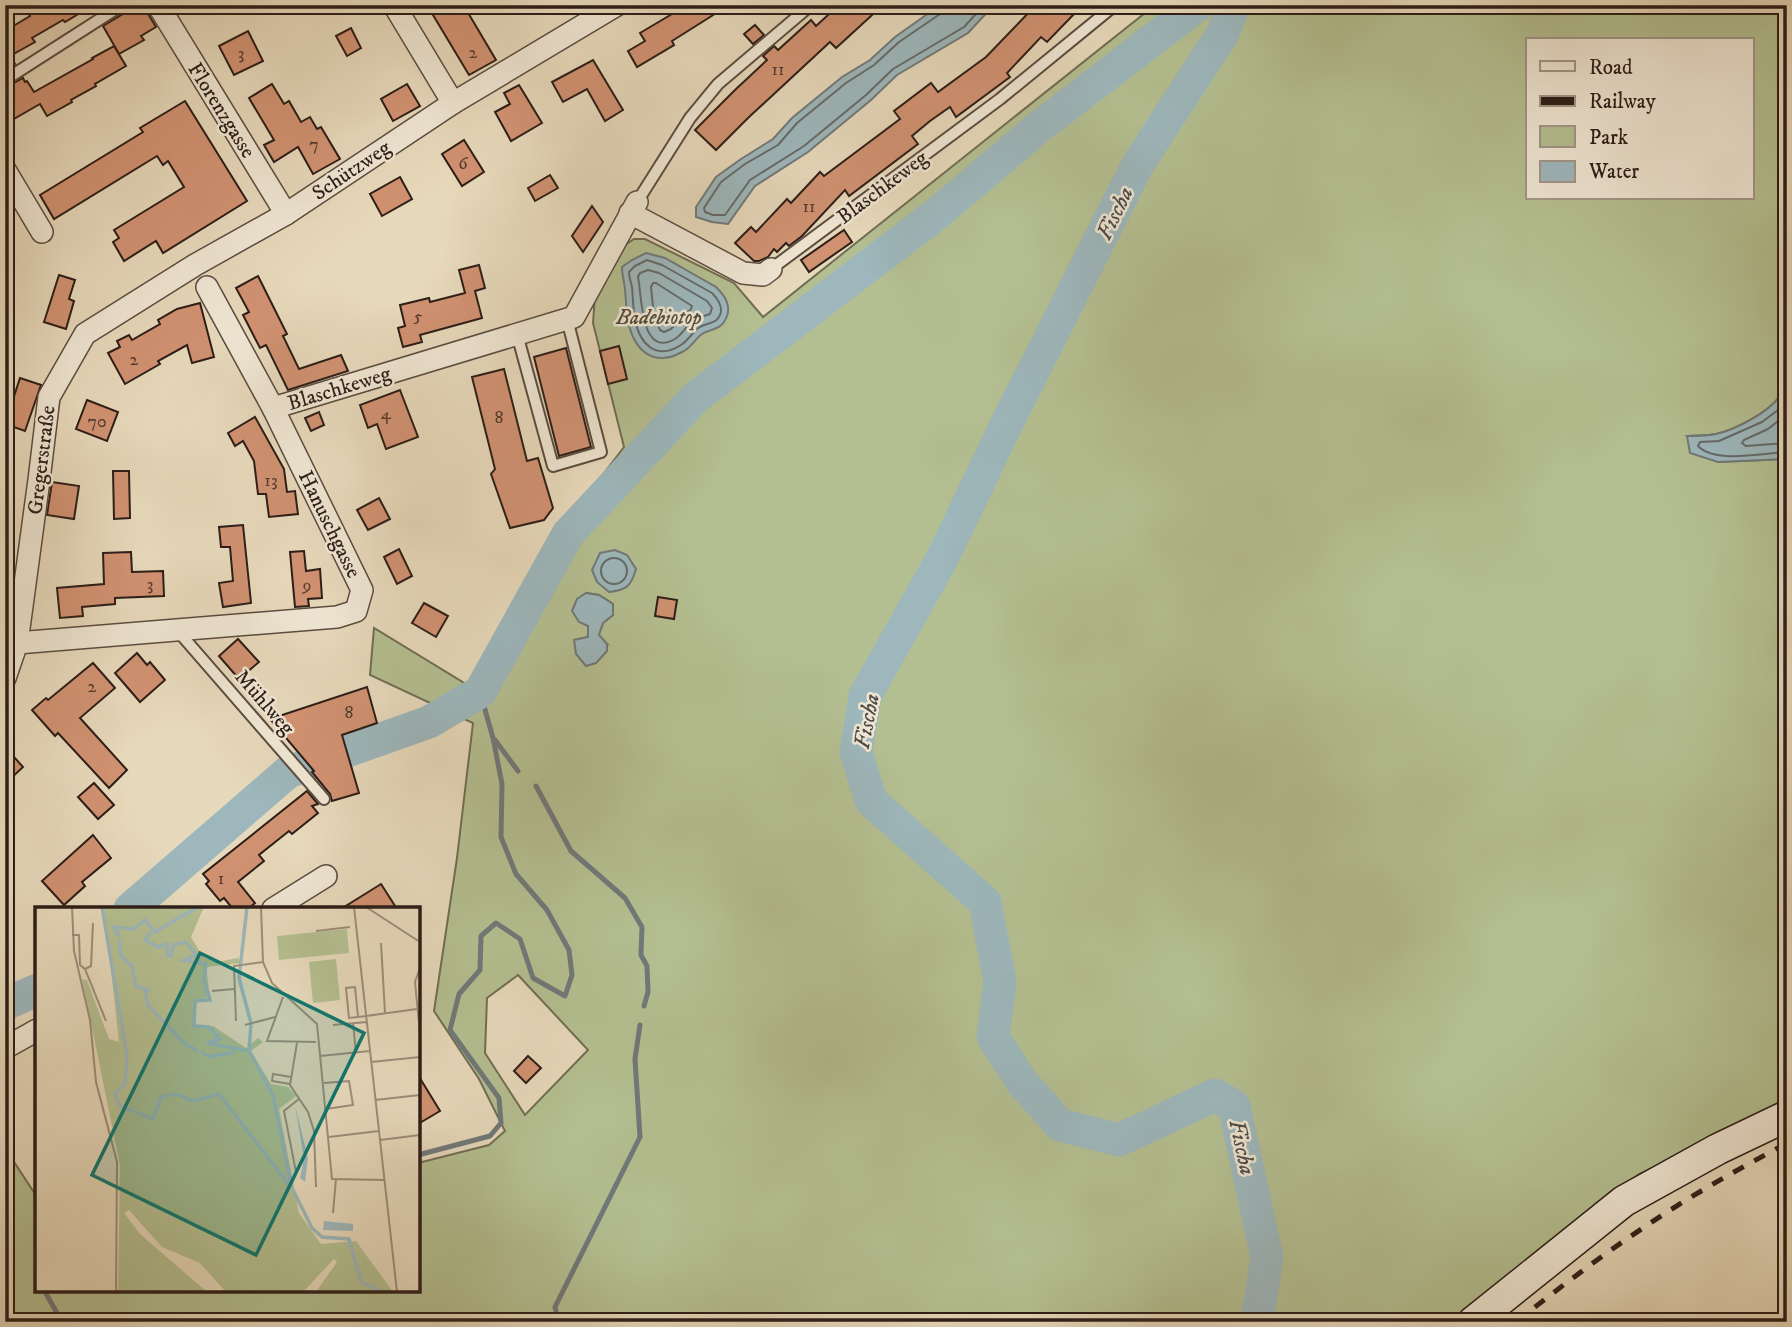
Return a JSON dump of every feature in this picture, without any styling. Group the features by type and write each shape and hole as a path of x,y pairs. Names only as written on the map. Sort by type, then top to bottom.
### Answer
{"main road":[{"path":"1473,1322 1624,1201 1718,1149 1787,1116"}],"street":[{"name":"Florenzgasse","path":"158,5 286,214"},
{"path":"394,5 453,103"},
{"name":"Schützweg","path":"85,334 194,265 286,214 453,103 615,6"},
{"path":"5,170 42,232"},
{"path":"567,319 574,317 634,208"},
{"name":"Blaschkeweg","path":"634,208 743,273 763,275 771,269"},
{"name":"Hanuschgasse","path":"17,643 337,617 356,611 362,590 273,408 207,287"},
{"name":"Blaschkeweg","path":"273,408 567,319"},
{"name":"Gregerstraße","path":"5,678 17,643 49,397 85,334"},
{"path":"276,907 326,876"},
{"path":"5,1048 35,1031"}],"lane":[{"path":"5,80 122,5"},
{"path":"634,208 690,118 718,84 811,5"},
{"name":"Blaschkeweg","path":"771,269 1000,99 1115,5"},
{"path":"517,334 553,466 601,452 567,319"},
{"name":"Mühlweg","path":"177,630 324,799"}],"green space":[{"name":"Badebiotop","path":"1155,5 1787,5 1787,397 1779,397 1759,414 1732,429 1713,435 1687,436 1718,462 1787,459 1787,1104 1639,1174 1451,1322 5,1322 5,1309 14,1296 5,1198 5,1148 35,1194 35,1292 420,1292 420,1162 489,1145 505,1131 479,1079 434,1011 457,858 473,723 370,675 374,628 471,687 569,519 624,447 593,323 595,295 625,245 634,239 645,239 734,283 763,317","holes":["586,593 599,595 613,604 613,615 603,623 598,635 607,644 574,640 589,637","518,975 588,1050 525,1115 485,1053 487,998"]}],"water":[{"path":"943,5 994,5 968,33 897,75 808,152 755,186 728,224 696,217 696,207 716,177 773,139 792,118 842,77 870,60 895,37"},
{"path":"646,253 665,258 716,287 727,304 728,312 722,325 705,332 685,350 672,356 662,358 646,353 635,340 628,321 622,267"},
{"path":"1779,397 1787,397 1787,459 1718,462 1690,453 1687,436 1713,435 1732,429 1759,415"},
{"path":"615,550 627,555 636,569 627,586 609,592 597,582 592,570 600,553"},
{"path":"586,593 599,595 613,604 613,615 603,623 599,635 607,644 607,651 596,663 586,666 576,654 574,640 588,637 588,626 579,622 572,611 577,599"}],"building":[{"path":"41,5 107,5 95,13 92,6 32,38 35,42 10,56 15,64 5,70 5,31 30,16 28,13"},
{"path":"130,5 145,5 156,27 141,36 144,40 119,54 103,26 126,12"},
{"path":"427,5 466,5 464,6 496,60 469,75"},
{"path":"666,5 729,5 672,41 674,45 637,67 628,51 645,41 640,33 672,14"},
{"path":"839,5 883,5 836,48 830,42 716,150 695,130 767,60 763,56 774,46 778,50 811,20 816,26"},
{"path":"1036,5 1068,5 1076,12 1047,42 1041,37 1007,73 1010,77 956,117 950,107 930,121 912,136 918,144 849,196 845,190 802,236 789,246 786,243 777,252 774,249 768,257 754,261 735,243 751,227 756,232 787,199 791,203 820,172 824,176 900,119 894,111 931,83 938,92 986,57"},
{"path":"755,25 764,35 753,44 744,34"},
{"path":"351,28 361,48 347,56 336,36"},
{"path":"248,31 263,61 234,75 219,46"},
{"path":"114,46 126,66 47,116 40,104 5,124 5,88 23,78 34,92"},
{"path":"593,60 623,110 605,121 587,89 563,102 552,82"},
{"path":"272,84 284,104 289,101 301,122 310,117 317,129 321,127 340,159 313,174 298,147 274,162 264,145 274,140 249,98"},
{"path":"407,84 420,106 393,121 381,99"},
{"path":"519,85 542,123 511,141 495,112 510,104 504,93"},
{"path":"185,101 247,201 163,253 156,241 124,261 113,242 119,238 114,230 184,187 168,161 163,165 157,156 54,219 40,195 143,132 140,128"},
{"path":"464,140 484,172 462,186 442,154"},
{"path":"550,175 558,188 535,201 528,188"},
{"path":"400,177 412,199 382,216 370,194"},
{"path":"592,206 603,222 583,252 572,236"},
{"path":"844,230 852,242 809,272 801,260"},
{"path":"479,265 485,288 475,291 482,318 420,335 422,342 403,347 398,328 405,326 400,305 429,298 430,302 465,293 459,270"},
{"path":"59,275 75,280 69,299 74,301 66,329 44,322"},
{"path":"258,276 287,334 283,336 299,369 341,355 348,371 288,390 266,345 260,348 243,315 249,312 236,288"},
{"path":"200,303 214,357 192,363 187,345 125,384 108,353 120,347 117,341 129,335 132,340 160,324 158,320 177,309"},
{"path":"619,346 627,379 608,384 600,351"},
{"path":"566,348 591,447 559,456 534,357"},
{"path":"504,369 527,461 538,458 553,508 544,520 510,528 491,474 495,469 472,377"},
{"path":"20,378 41,385 25,431 5,424"},
{"path":"400,390 418,437 386,449 377,424 368,428 360,405"},
{"path":"87,400 118,412 107,441 76,429"},
{"path":"319,412 324,425 311,431 305,418"},
{"path":"255,417 284,469 287,492 295,491 298,514 269,517 266,494 258,494 254,461 243,441 235,446 228,433"},
{"path":"113,471 129,471 130,518 114,519"},
{"path":"52,482 79,486 74,519 47,515"},
{"path":"379,498 390,519 368,530 357,510"},
{"path":"243,525 251,603 223,607 219,583 233,581 230,547 221,547 219,527"},
{"path":"399,549 412,576 397,584 384,557"},
{"path":"304,551 306,571 320,569 322,598 308,599 309,606 295,607 290,552"},
{"path":"131,552 132,572 163,571 164,596 115,598 115,604 82,607 83,616 60,618 57,588 104,584 103,553"},
{"path":"658,597 677,600 674,619 655,616"},
{"path":"424,603 448,616 436,637 412,623"},
{"path":"238,639 259,662 239,679 219,656"},
{"path":"137,653 147,665 150,662 165,680 140,702 115,673"},
{"path":"93,663 115,688 80,718 127,770 109,788 58,733 55,736 32,710"},
{"path":"367,687 377,723 342,735 359,793 332,801 330,794 312,772 314,771 270,719"},
{"path":"5,747 23,767 5,784"},
{"path":"94,783 114,805 98,819 78,797"},
{"path":"307,791 318,804 312,806 318,813 292,834 289,831 259,855 264,861 238,882 255,903 250,907 231,907 224,898 220,901 206,884 209,881 203,874"},
{"path":"93,835 111,858 82,882 85,886 64,905 42,881"},
{"path":"381,884 396,907 344,907"},
{"path":"528,1056 541,1068 526,1083 514,1071"},
{"path":"420,1078 440,1111 420,1123"}],"waterway":[{"path":"132,907 288,772 429,722 480,692 568,534 695,398 934,216 1039,127 1198,5"},
{"name":"Fischa","path":"1234,5 1222,35 1138,164 1007,423 943,557 865,696 856,752 871,801 985,902 1000,981 993,1037 1021,1081 1060,1125 1119,1140 1215,1095 1234,1106 1267,1257 1257,1322"},
{"path":"420,1154 490,1136 501,1123 499,1098 450,1030 459,994 480,970 481,936 496,923 520,939 533,978 565,996 572,975 569,950 547,910 516,874 501,837 502,784 480,692"},
{"path":"495,740 518,771"},
{"path":"536,786 571,851 625,898 642,927 641,955 647,966 648,992 644,1006"},
{"path":"5,1004 35,991"},
{"path":"558,1322 555,1307 640,1137 635,1059 640,1025"},
{"path":"45,1292 62,1322"}],"railway":[{"path":"1516,1322 1598,1259 1661,1216 1787,1143"}]}
